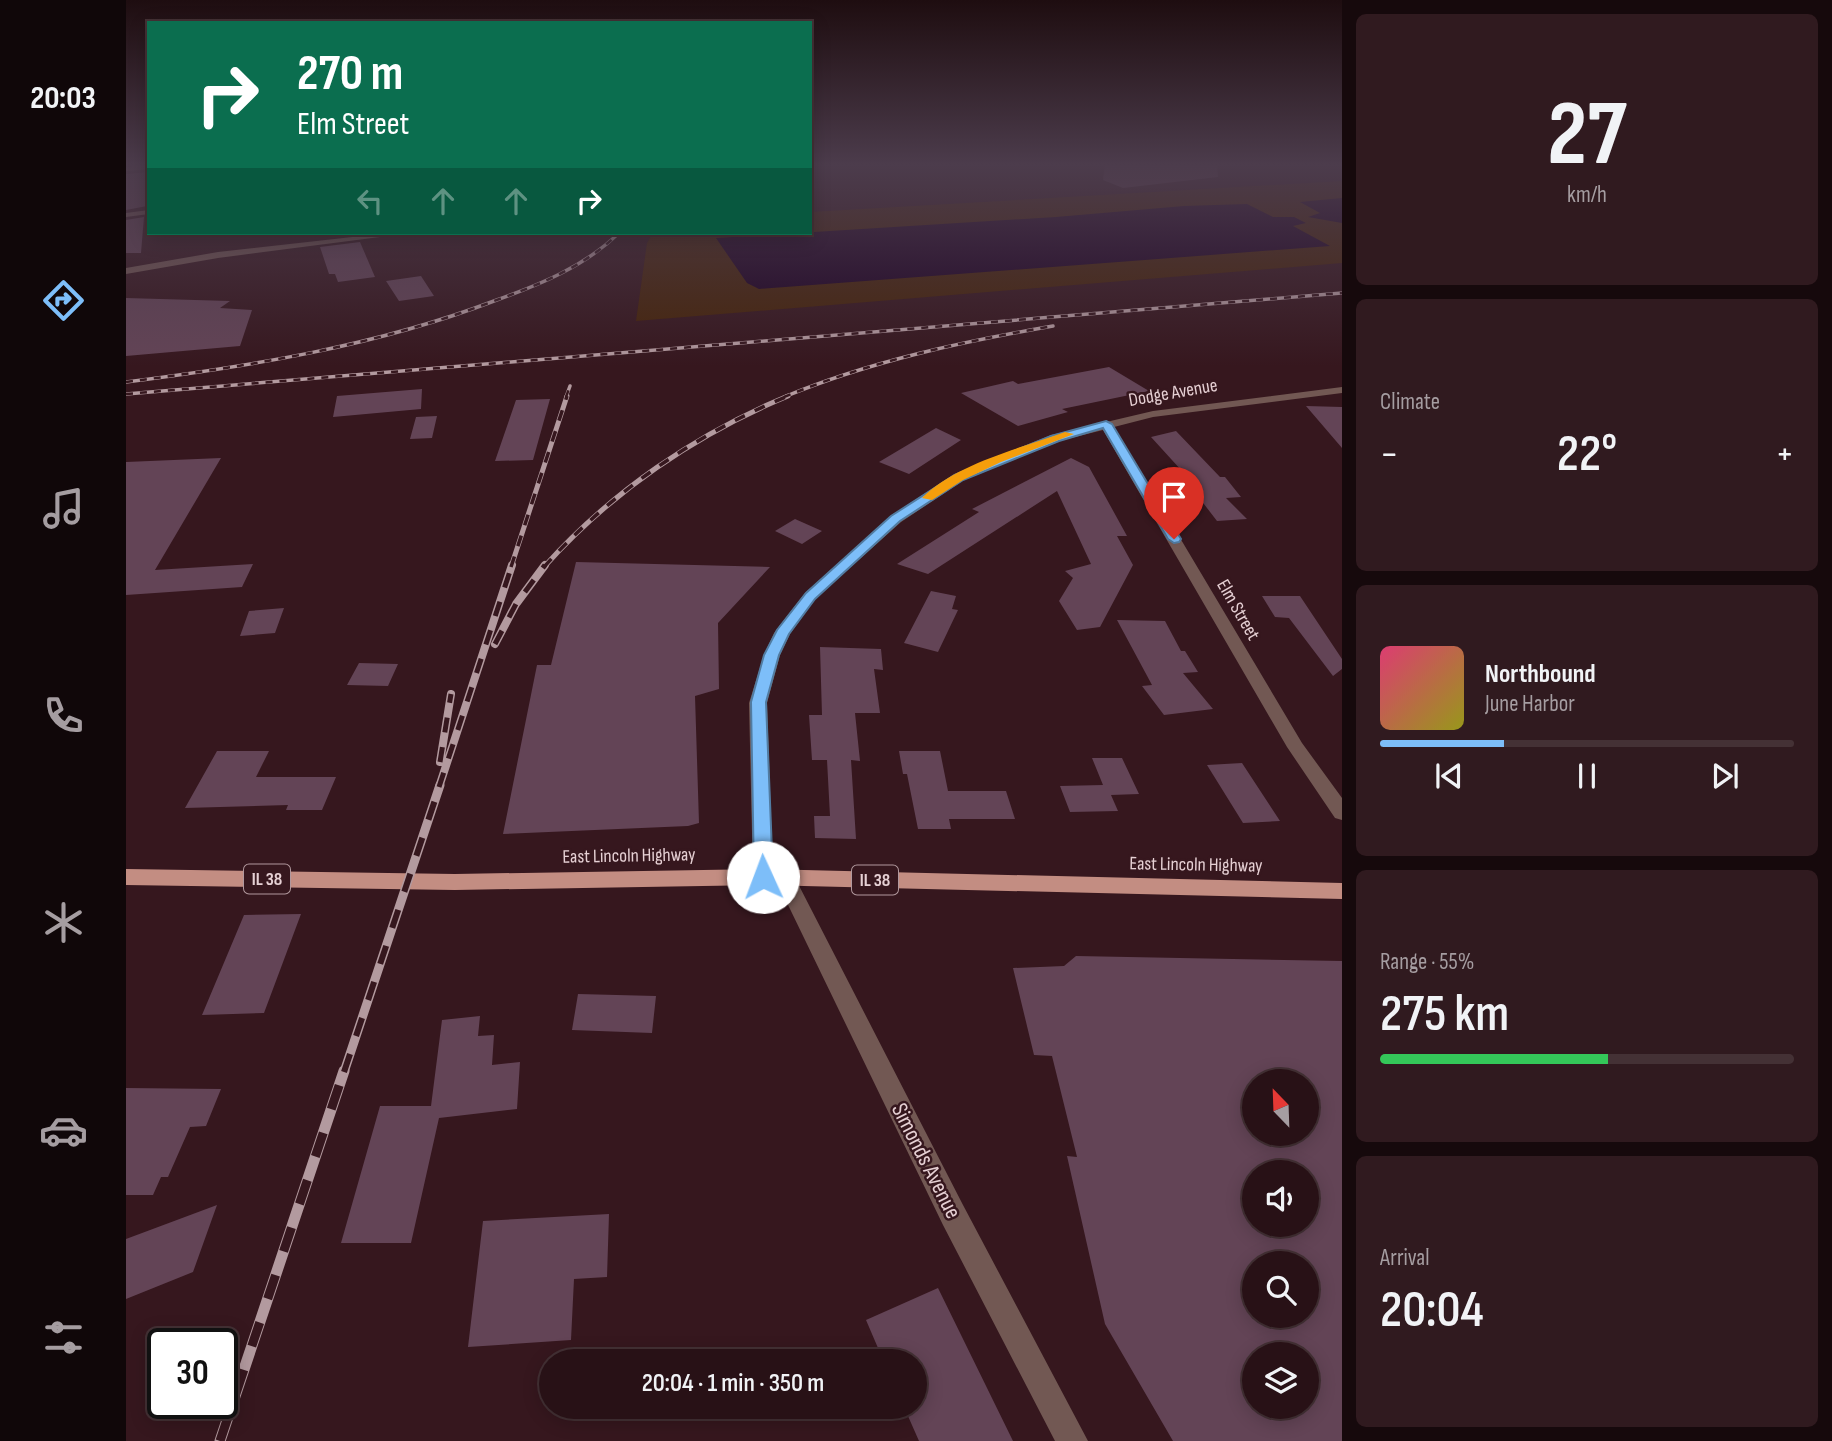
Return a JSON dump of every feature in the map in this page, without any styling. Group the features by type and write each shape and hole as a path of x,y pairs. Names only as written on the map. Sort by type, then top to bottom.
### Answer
{"main road":[{"name":"East Lincoln Highway","path":"126,877 456,882 774,877 1342,891"}],"street":[{"path":"126,271 218,255 390,235"},
{"name":"Dodge Avenue","path":"774,877 758,702 763,678 782,633 810,596 896,519 948,484 997,460 1055,438 1106,424 1186,408 1342,390"},
{"name":"Elm Street","path":"1106,424 1296,747 1342,813"},
{"name":"Simonds Avenue","path":"774,877 1072,1441"}],"shaded area":[{"path":"812,231 1342,231 1342,263 636,321 647,243 652,235 812,235"},
{"path":"1303,231 1330,246 759,289 747,283 716,238 812,235 812,232"}],"building":[{"path":"126,231 143,231 141,253 126,253"},
{"path":"360,242 375,277 338,282 335,274 329,274 320,247"},
{"path":"421,276 434,296 399,301 386,281"},
{"path":"126,298 230,301 220,308 252,310 240,346 126,356"},
{"path":"1109,367 1149,391 1062,409 1068,412 1018,426 961,393 1013,381 1018,384"},
{"path":"422,389 421,409 333,417 337,396"},
{"path":"550,399 533,460 495,461 516,400"},
{"path":"1306,406 1342,407 1342,448"},
{"path":"437,416 432,438 410,439 416,417"},
{"path":"936,428 961,440 909,474 879,462"},
{"path":"1176,431 1220,477 1225,477 1241,497 1226,498 1247,519 1217,521 1187,482 1192,482 1151,437"},
{"path":"221,458 155,570 253,564 242,587 126,595 126,462"},
{"path":"1071,458 1089,467 1127,536 1117,536 1133,565 1100,627 1077,630 1059,601 1073,578 1065,571 1091,564 1057,491 928,574 897,564 979,512 972,509"},
{"path":"795,519 822,531 802,544 775,531"},
{"path":"576,562 770,567 718,623 719,689 695,696 699,823 688,826 503,834 537,665 551,665"},
{"path":"931,591 956,596 952,609 958,610 938,652 904,643"},
{"path":"1262,596 1300,596 1342,659 1342,669 1333,676 1289,618 1275,617"},
{"path":"284,608 275,633 240,636 249,611"},
{"path":"1117,620 1165,621 1181,651 1185,651 1198,672 1183,673 1213,709 1164,715 1142,686 1152,685"},
{"path":"820,647 881,649 883,670 874,669 880,713 855,713 860,761 851,760 856,839 815,838 814,816 830,816 827,760 812,760 809,715 822,715"},
{"path":"359,663 398,664 388,686 347,685"},
{"path":"217,751 269,751 256,777 336,777 322,810 286,810 288,805 185,808"},
{"path":"899,751 940,751 948,791 1006,791 1015,819 949,819 951,829 918,829 907,774 903,774"},
{"path":"1092,758 1122,758 1139,794 1111,795 1118,811 1070,812 1060,786 1103,785"},
{"path":"1242,763 1280,821 1243,823 1207,765"},
{"path":"301,914 264,1013 202,1015 244,915"},
{"path":"1076,956 1342,961 1342,1441 1173,1441 1105,1324 1067,1156 1077,1157 1052,1056 1034,1055 1013,968 1064,966"},
{"path":"578,994 656,996 652,1033 572,1030"},
{"path":"480,1016 478,1036 494,1035 492,1065 520,1062 517,1109 439,1118 411,1243 341,1243 380,1106 431,1106 442,1020"},
{"path":"126,1088 221,1089 206,1126 190,1127 168,1177 161,1177 153,1195 126,1195"},
{"path":"217,1205 193,1272 126,1299 126,1239"},
{"path":"609,1214 607,1277 574,1279 571,1340 468,1347 483,1221"},
{"path":"938,1288 1013,1441 919,1441 909,1419 927,1419 927,1349 878,1349 866,1320"}],"railway":[{"path":"126,382 313,352 449,317 544,281 591,256 617,235"},
{"path":"126,394 1342,293"},
{"path":"784,397 850,373 917,354 1053,326"},
{"path":"566,397 570,386"},
{"path":"511,567 567,396"},
{"path":"544,567 597,514 657,468 720,428 788,396"},
{"path":"439,787 512,565"},
{"path":"495,644 516,604 545,565"},
{"path":"440,762 451,694"},
{"path":"344,1072 440,785"},
{"path":"220,1441 344,1071"}],"slow traffic":[{"path":"928,498 959,477 1069,434"}],"route":[{"path":"763,877 758,702 763,678 782,633 810,596 896,519 959,477 1055,438 1106,424 1174,539"}]}
